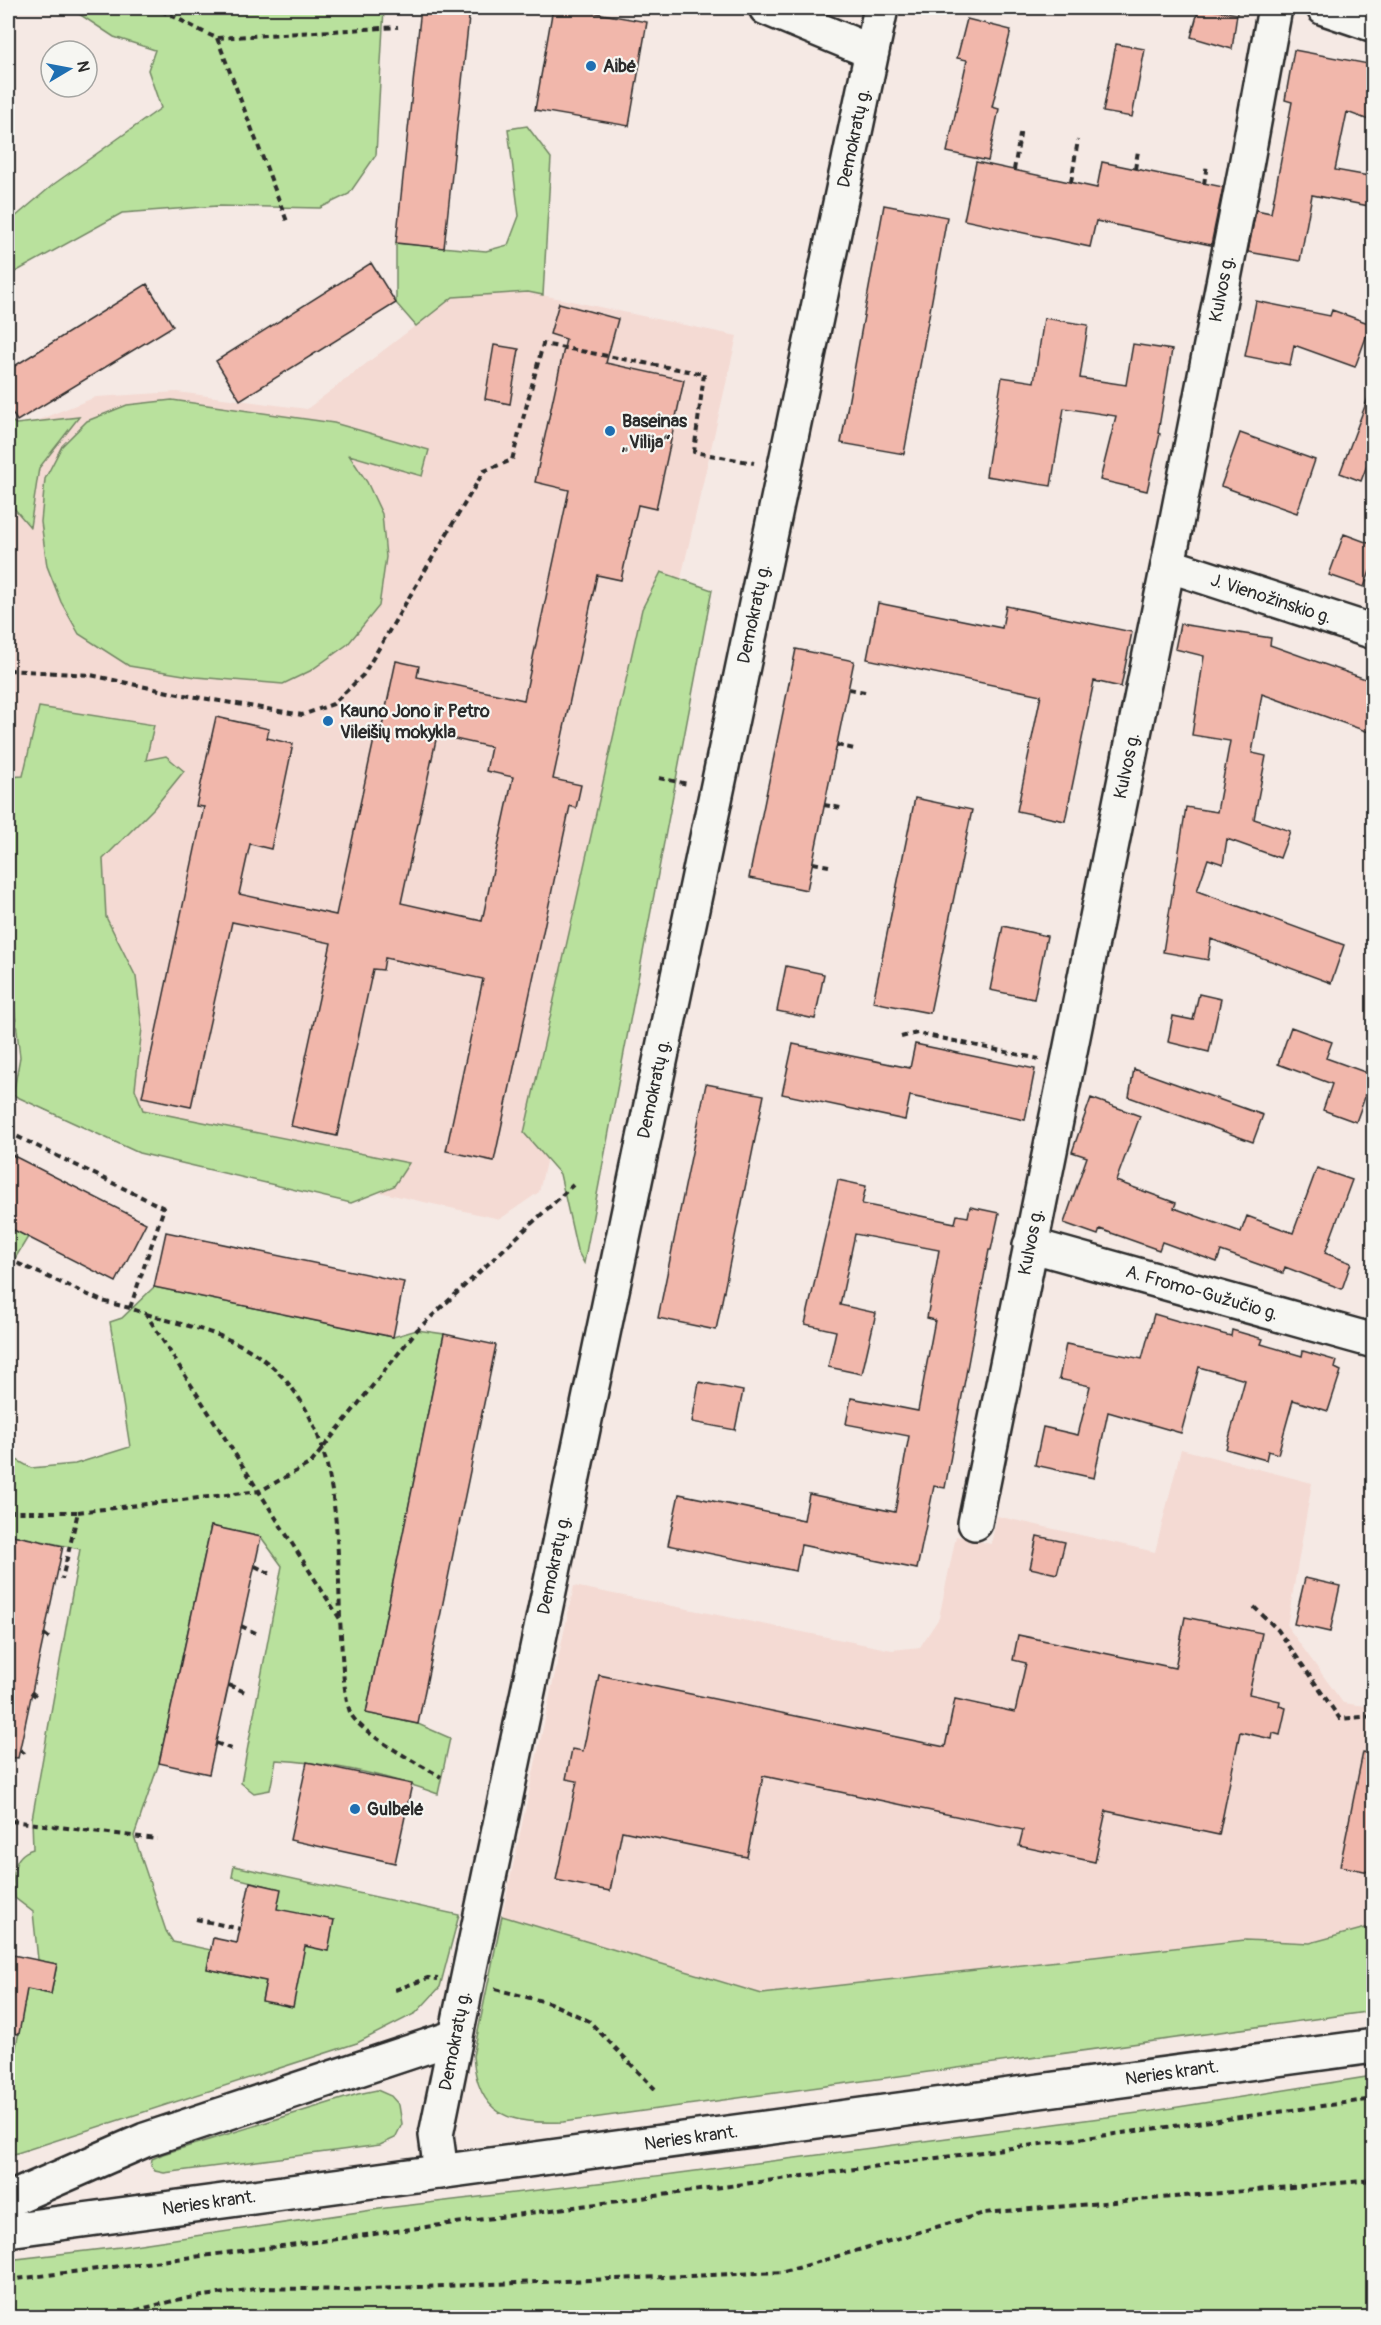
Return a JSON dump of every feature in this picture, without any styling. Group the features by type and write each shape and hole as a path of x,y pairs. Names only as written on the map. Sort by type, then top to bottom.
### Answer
{"street":[{"path":"766,8 872,52"},
{"name":"Demokratų g.","path":"441,2172 436,2135 466,1982 881,8"},
{"name":"Kulvos g.","path":"975,1523 1168,565 1275,8"},
{"path":"1324,8 1374,25"},
{"name":"J. Vienožinskio g.","path":"1168,565 1374,632"},
{"name":"A. Fromo-Gužučio g.","path":"1030,1245 1374,1341"},
{"path":"8,2200 145,2140 455,2037"},
{"name":"Neries krant.","path":"8,2230 1374,2046"}],"path":[{"path":"151,8 166,12 196,30 217,38 398,27"},
{"path":"217,38 288,224"},
{"path":"1014,170 1021,129"},
{"path":"1071,182 1078,140"},
{"path":"1135,169 1138,151"},
{"path":"1204,183 1207,164"},
{"path":"8,670 91,675 173,693 302,715 333,704 363,675 484,471 513,460 543,344 704,374 694,452 784,470"},
{"path":"849,689 865,692"},
{"path":"837,745 854,749"},
{"path":"824,805 841,808"},
{"path":"813,863 829,866"},
{"path":"902,1037 917,1033 1066,1064"},
{"path":"8,1132 164,1209 130,1308"},
{"path":"8,1512 78,1512 260,1491 311,1463 417,1330 573,1185"},
{"path":"8,1259 102,1301 130,1308 244,1347 272,1365 291,1385 323,1447 332,1482 338,1541 343,1670 350,1714 365,1730 441,1777"},
{"path":"146,1314 340,1619"},
{"path":"57,1573 62,1580 78,1512"},
{"path":"255,1566 271,1574"},
{"path":"1254,1607 1278,1630 1340,1719 1374,1716"},
{"path":"242,1626 258,1634"},
{"path":"44,1634 50,1639"},
{"path":"229,1685 245,1692"},
{"path":"31,1692 37,1697"},
{"path":"216,1743 232,1749"},
{"path":"20,1750 25,1754"},
{"path":"11,1821 158,1839"},
{"path":"196,1919 240,1929"},
{"path":"395,1990 428,1978 466,1982 550,2003 589,2021 655,2089"},
{"path":"8,2280 334,2239 1374,2099"},
{"path":"105,2318 181,2299 263,2288 347,2289 784,2272 984,2213 1374,2180"}],"shaded area":[{"name":"Kauno Jono ir Petro Vileišių mokykla","path":"528,292 737,336 539,1192 500,1219 137,1138 8,1010 8,432 96,397 177,392 307,409 453,297"},
{"path":"1181,1449 1312,1483 1287,1626 1343,1703 1373,1707 1373,1926 1310,1943 1245,1940 762,1994 502,1916 574,1586 892,1650 920,1647 939,1618 956,1536 991,1544 997,1516 1155,1552"}],"green space":[{"path":"70,8 384,8 376,155 349,194 320,208 217,206 122,213 8,276 8,223 54,184 161,108 148,70 155,50 114,37"},
{"path":"527,126 551,158 543,295 528,292 453,297 416,326 396,303 396,243 486,251 508,245 519,216 508,129"},
{"path":"172,400 334,423 429,450 422,476 349,455 367,482 382,514 386,557 379,606 348,644 310,671 283,684 196,677 129,666 79,634 61,602 47,566 41,522 45,479 62,446 87,421 127,405"},
{"path":"79,417 39,468 30,527 8,501 8,419 16,424"},
{"path":"661,572 712,590 584,1263 577,1250 560,1174 524,1133 642,609"},
{"path":"39,707 154,725 146,760 166,756 184,771 154,808 103,859 106,917 136,977 142,1028 135,1089 143,1110 409,1163 394,1186 351,1203 139,1153 13,1095 20,1057 8,954 8,777 23,776"},
{"path":"8,1227 28,1237 8,1270"},
{"path":"154,1287 393,1337 417,1330 444,1334 366,1713 418,1724 450,1738 438,1794 358,1771 276,1760 270,1790 254,1793 241,1783 282,1566 261,1537 211,1526 159,1763 134,1836 166,1931 173,1942 211,1950 207,1969 266,1981 262,2000 305,1946 328,1950 277,1909 280,1889 232,1877 234,1866 459,1915 440,1987 416,2013 357,2043 8,2156 8,2046 16,2047 27,1989 51,1994 57,1964 38,1960 33,1912 15,1898 14,1876 20,1857 33,1849 32,1819 80,1549 12,1535 8,1555 8,1455 31,1468 75,1464 130,1447 110,1322 122,1318"},
{"path":"502,1916 762,1994 1245,1940 1310,1943 1373,1926 1373,2011 563,2122 527,2121 500,2113 490,2104 476,2076 473,2056"},
{"path":"1373,2076 1373,2317 8,2317 8,2260 120,2247 386,2208 665,2175 1153,2111"},
{"path":"377,2090 391,2096 399,2105 402,2124 395,2138 380,2145 164,2173 155,2171 151,2165 152,2159 163,2154"}],"building":[{"path":"421,8 470,8 444,248 396,243"},
{"name":"Aibė","path":"553,8 569,8 647,22 629,126 535,110"},
{"path":"1199,8 1237,14 1232,49 1191,37"},
{"path":"967,19 1011,30 992,107 999,109 988,161 947,152 967,60 957,58"},
{"path":"1116,44 1145,49 1132,117 1103,112"},
{"path":"1294,50 1374,65 1374,122 1347,112 1335,170 1374,177 1374,207 1312,195 1300,261 1248,252 1256,210 1271,213 1292,102 1285,100"},
{"path":"976,162 1097,188 1102,162 1223,187 1211,245 1096,221 1090,247 964,220"},
{"path":"884,205 947,217 904,454 841,443"},
{"path":"371,263 396,303 240,400 216,361"},
{"path":"147,284 173,326 17,421 8,406 8,370"},
{"path":"1256,301 1330,316 1332,310 1371,324 1355,367 1294,345 1290,365 1245,356"},
{"path":"559,303 618,319 606,363 684,380 656,509 638,505 621,580 597,575 553,779 581,785 576,808 570,806 494,1161 446,1151 483,979 385,958 383,970 373,969 337,1136 291,1126 331,943 232,922 191,1107 142,1097 204,807 196,806 216,717 269,729 267,738 293,744 271,849 250,844 239,894 336,915 375,735 380,736 396,661 419,666 417,677 524,700 569,490 535,482 566,339 550,334","holes":["437,735 491,747 486,771 513,777 482,921 401,903"]},
{"path":"1044,318 1088,325 1080,378 1126,385 1133,344 1172,350 1158,433 1160,434 1147,491 1100,480 1116,416 1064,408 1051,486 986,476 1002,377 1034,382"},
{"path":"494,345 519,349 510,404 485,399"},
{"path":"1371,390 1374,390 1374,447 1361,481 1340,473"},
{"path":"1240,433 1315,460 1297,513 1221,486"},
{"path":"1344,534 1374,545 1374,561 1364,587 1329,575"},
{"path":"878,603 1002,628 1006,606 1132,632 1121,687 1094,681 1065,821 1017,811 1041,695 867,659"},
{"path":"1180,624 1271,638 1270,645 1374,682 1374,734 1262,694 1252,753 1266,756 1254,819 1290,831 1280,858 1227,839 1223,864 1208,859 1197,891 1344,945 1331,983 1211,939 1208,960 1163,952 1186,807 1217,812 1230,741 1192,735 1204,656 1175,649"},
{"path":"796,649 854,661 807,890 749,878"},
{"path":"915,798 972,810 930,1013 873,1002"},
{"path":"1003,926 1047,936 1034,999 990,990"},
{"path":"786,966 824,974 815,1019 777,1011"},
{"path":"1199,994 1221,999 1209,1052 1168,1042 1173,1016 1193,1020"},
{"path":"1291,1027 1332,1042 1326,1058 1373,1075 1356,1122 1323,1110 1332,1084 1278,1064"},
{"path":"793,1044 910,1068 915,1044 1035,1069 1025,1120 910,1096 905,1120 782,1094"},
{"path":"1134,1069 1263,1115 1253,1142 1129,1097"},
{"path":"706,1084 764,1095 716,1330 658,1318"},
{"path":"1091,1098 1140,1116 1116,1181 1176,1203 1174,1208 1241,1232 1247,1216 1293,1233 1317,1168 1352,1180 1325,1253 1351,1263 1342,1289 1285,1267 1283,1273 1221,1251 1217,1262 1162,1242 1159,1250 1100,1229 1098,1235 1064,1223 1087,1157 1072,1152"},
{"path":"8,1153 146,1223 116,1282 8,1227"},
{"path":"838,1180 866,1186 862,1204 955,1223 957,1215 968,1217 970,1207 999,1213 991,1250 989,1250 945,1488 934,1486 917,1569 801,1545 796,1571 668,1545 679,1494 804,1520 809,1494 895,1512 909,1436 846,1424 851,1398 918,1411 935,1320 927,1318 939,1250 855,1234 840,1305 876,1313 862,1374 828,1367 836,1331 805,1324"},
{"path":"166,1232 404,1282 393,1337 154,1287"},
{"path":"1154,1314 1231,1336 1232,1330 1263,1339 1261,1344 1302,1356 1303,1351 1337,1361 1335,1368 1341,1371 1328,1411 1293,1400 1278,1454 1268,1451 1266,1460 1226,1449 1245,1380 1199,1367 1181,1433 1108,1412 1094,1478 1035,1465 1043,1427 1078,1435 1090,1386 1059,1379 1066,1344 1142,1359"},
{"path":"444,1334 496,1345 418,1724 366,1713"},
{"path":"699,1382 743,1391 735,1430 692,1422"},
{"path":"211,1526 261,1537 209,1774 159,1763"},
{"path":"12,1535 63,1546 18,1758 8,1757 8,1555"},
{"path":"1037,1536 1065,1542 1057,1574 1030,1568"},
{"path":"1305,1578 1340,1586 1330,1632 1294,1624"},
{"path":"1185,1617 1262,1633 1249,1694 1280,1701 1279,1706 1286,1708 1280,1735 1273,1733 1272,1739 1240,1732 1219,1835 1106,1811 1095,1862 1019,1846 1023,1830 763,1776 747,1857 622,1831 610,1891 556,1880 577,1781 566,1779 572,1749 583,1751 599,1675 945,1747 955,1699 1015,1712 1026,1663 1013,1660 1018,1635 1175,1668"},
{"path":"1363,1752 1374,1754 1374,1873 1340,1866"},
{"path":"307,1762 412,1784 395,1863 290,1840"},
{"path":"250,1882 281,1889 277,1909 334,1920 328,1951 305,1946 293,2007 262,2001 266,1981 207,1969 213,1938 237,1943"},
{"path":"8,1954 57,1964 51,1994 27,1989 19,2034 8,2033"}],"place":[{"name":"Aibė","path":"591,66"},
{"name":"Baseinas „Vilija“","path":"610,431"},
{"name":"Kauno Jono ir Petro Vileišių mokykla","path":"328,721"},
{"name":"Gulbelė","path":"355,1809"}]}
